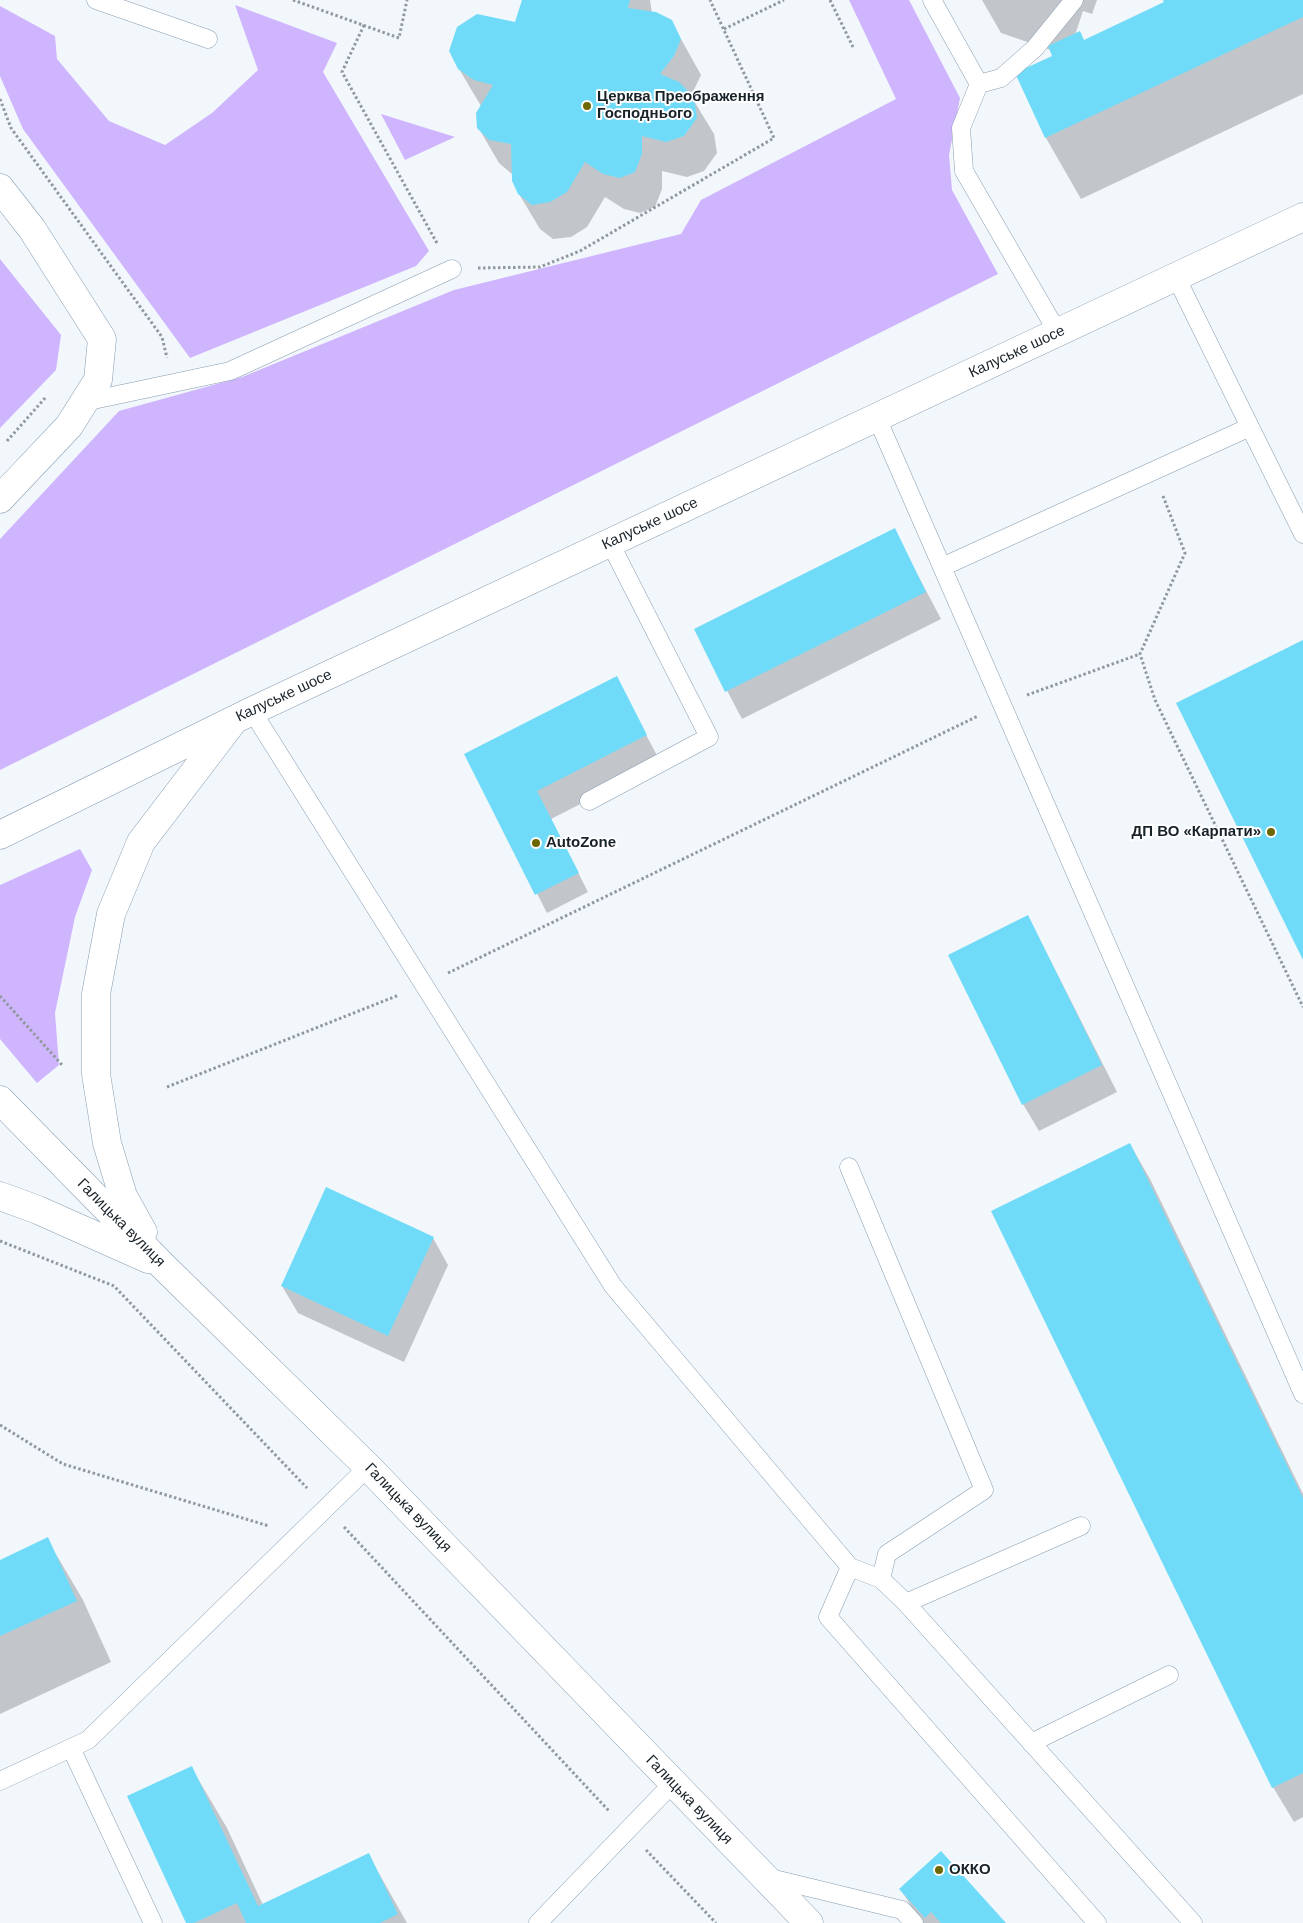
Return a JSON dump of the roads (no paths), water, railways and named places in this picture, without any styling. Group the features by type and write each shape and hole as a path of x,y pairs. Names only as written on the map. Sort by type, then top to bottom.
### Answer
{"main road":[{"path":"0,188 32,229 102,339 98,380 69,426 0,500"},
{"name":"Калуське шосе","path":"0,836 244,715 1303,218"},
{"path":"162,1266 123,1196 107,1143 96,1074 96,994 111,914 141,842 244,715"},
{"name":"Галицька вулиця","path":"0,1100 162,1266 368,1467 672,1784 809,1923"},
{"path":"0,1196 38,1210 162,1266"}],"lane":[{"path":"96,0 208,39"},
{"path":"932,0 979,84"},
{"path":"979,84 1000,78 1035,48 1074,0"},
{"path":"979,84 961,128 964,171 1058,333"},
{"path":"84,402 230,371 452,269"},
{"path":"1176,277 1303,534"},
{"path":"877,418 1303,1394"},
{"path":"942,567 1250,427"},
{"path":"589,801 709,738 610,543"},
{"path":"244,715 426,984 613,1286 850,1567 881,1580 906,1603 1193,1923"},
{"path":"849,1167 984,1490 887,1554 881,1580"},
{"path":"0,1781 88,1740 368,1467"},
{"path":"906,1603 1082,1526"},
{"path":"850,1567 828,1617 1097,1923"},
{"path":"1032,1743 1170,1675"},
{"path":"71,1748 153,1923"},
{"path":"538,1923 672,1784"},
{"path":"765,1877 902,1910 914,1923"}],"place":[{"name":"Церква Преображення Господнього","path":"587,106"},
{"name":"ДП ВО «Карпати»","path":"1271,832"},
{"name":"AutoZone","path":"536,843"},
{"name":"ОККО","path":"939,1870"}]}
